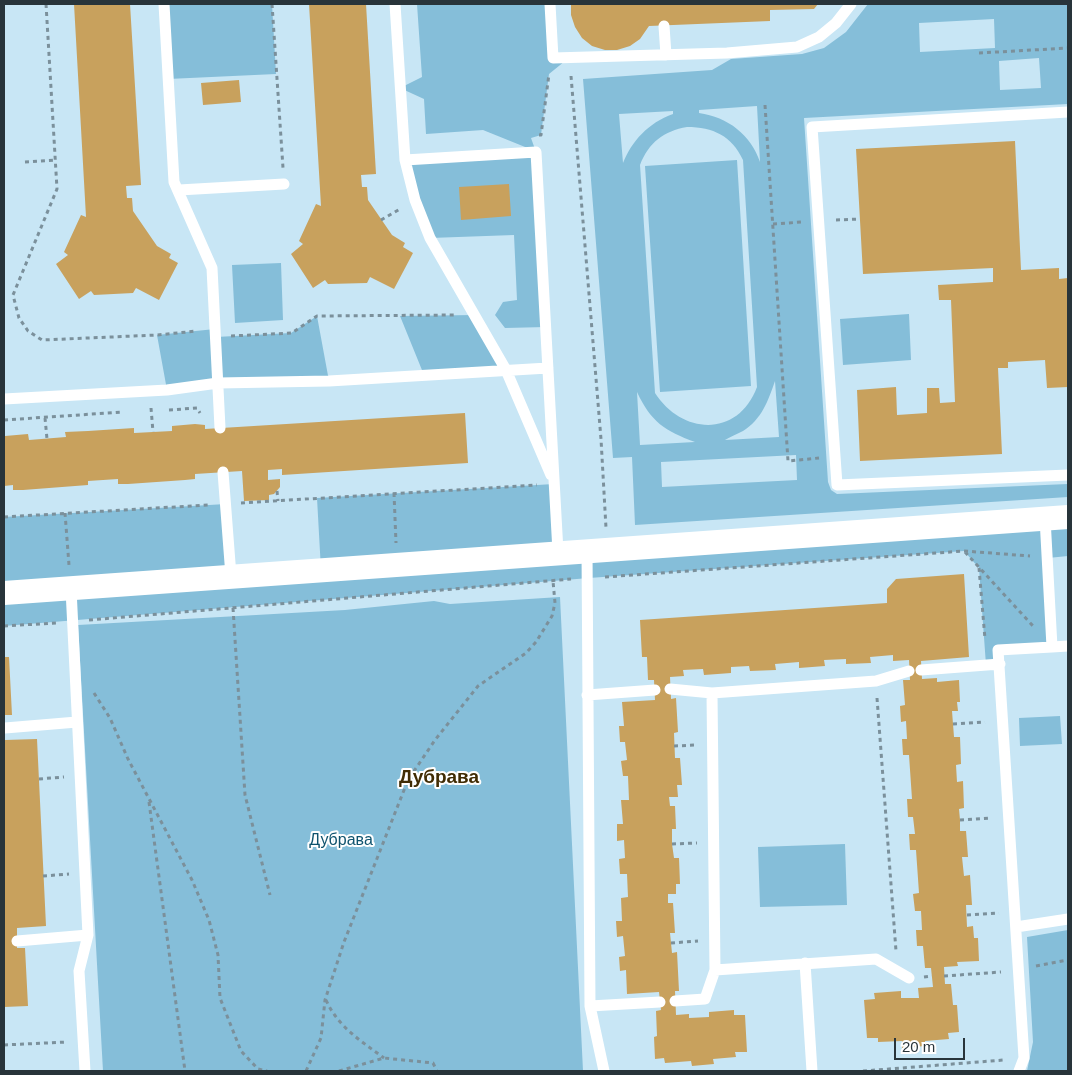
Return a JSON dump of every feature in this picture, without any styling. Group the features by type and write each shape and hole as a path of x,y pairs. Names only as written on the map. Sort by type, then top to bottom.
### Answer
{"street":[{"path":"4,593 558,552 1057,518"}],"lane":[{"path":"164,4 174,182 212,268 220,428"},
{"path":"395,4 405,160 415,200 430,238 506,370 554,484"},
{"path":"550,4 553,58 727,53 797,47 819,37 836,23 851,4"},
{"path":"664,26 666,55"},
{"path":"1068,112 812,127 837,485 1068,475"},
{"path":"405,160 536,152 558,552"},
{"path":"179,190 284,184"},
{"path":"4,399 150,391 218,383 329,381 548,368"},
{"path":"223,472 231,576"},
{"path":"1052,647 1048,558 1057,518"},
{"path":"597,550 589,578 587,695 590,1006 604,1071"},
{"path":"71,589 88,935 79,971 85,1071"},
{"path":"1018,1071 1024,1058 998,650 1068,646"},
{"path":"921,670 1000,664"},
{"path":"670,690 712,693 876,681 909,671"},
{"path":"587,695 655,690"},
{"path":"675,1001 705,999 715,970 712,693"},
{"path":"5,728 77,722"},
{"path":"1016,927 1068,919"},
{"path":"17,940 88,935"},
{"path":"715,970 876,959 909,978"},
{"path":"805,963 812,1071"},
{"path":"590,1006 660,1002"}],"path":[{"path":"46,4 57,189 14,295 19,318 28,331 42,340 215,333 292,333 317,316 475,315"},
{"path":"272,4 284,184"},
{"path":"979,53 1068,48"},
{"path":"536,152 531,138 541,135 549,74 570,58"},
{"path":"570,58 601,439 597,550"},
{"path":"765,105 788,461 835,457"},
{"path":"25,162 55,160"},
{"path":"773,224 860,219"},
{"path":"150,391 153,432"},
{"path":"44,397 47,439"},
{"path":"141,411 197,408 202,415"},
{"path":"4,420 132,412"},
{"path":"4,517 554,484"},
{"path":"277,491 278,501"},
{"path":"394,493 397,565"},
{"path":"64,513 71,589"},
{"path":"4,626 72,622 589,578 964,551 1048,558"},
{"path":"964,551 1052,647"},
{"path":"979,568 986,665"},
{"path":"306,1071 321,1038 325,1000 361,895 408,780 435,740 478,686 526,653 536,642 552,616 555,603 553,581"},
{"path":"233,608 245,794 270,895"},
{"path":"74,661 110,718 192,880 208,920 218,955 220,998 241,1051 258,1069 268,1071"},
{"path":"876,681 898,970"},
{"path":"953,724 1003,721"},
{"path":"39,779 80,776"},
{"path":"149,798 185,1071"},
{"path":"960,820 1009,817"},
{"path":"672,844 714,841"},
{"path":"43,876 84,872"},
{"path":"967,916 1015,912"},
{"path":"671,943 715,940"},
{"path":"944,976 1018,972 1038,965 1068,960"},
{"path":"325,1000 332,1014 351,1034 384,1058"},
{"path":"4,1045 83,1041"},
{"path":"339,1071 384,1058 433,1063 436,1071"},
{"path":"863,1071 1024,1058"}],"green space":[{"path":"164,4 272,4 276,74 168,79"},
{"path":"417,4 550,4 553,58 570,57 549,74 541,135 531,138 536,152 546,327 505,328 495,315 503,302 517,300 514,235 430,238 405,160 535,151 483,130 426,134 424,99 400,88 422,77"},
{"path":"868,4 1068,4 1068,104 804,118 828,482 831,490 837,494 1068,484 1068,497 635,525 632,457 613,458 583,79 712,70 731,59 802,54 824,48 846,32","holes":["994,19 995,48 920,52 919,23","1039,58 1041,88 1000,90 999,61","757,106 760,162 751,144 737,129 720,119 699,113 699,110","673,111 673,114 656,122 636,140 623,163 619,114","696,127 721,134 739,152 743,160 757,387 748,404 737,415 723,422 709,425 694,423 680,417 666,407 655,393 640,165 653,144 671,131","775,381 779,437 725,440 750,426 760,415","637,392 648,411 660,424 675,434 695,442 640,445","796,455 797,480 662,487 661,462"]},
{"path":"737,160 751,386 660,392 645,166"},
{"path":"281,263 283,320 235,323 232,265"},
{"path":"909,314 911,360 843,365 840,319"},
{"path":"475,315 506,370 424,375 400,316"},
{"path":"317,316 329,381 167,390 157,335 215,329 216,337 291,333"},
{"path":"554,484 558,552 1068,517 1068,556 1048,558 1052,647 999,650 1000,664 986,665 979,568 964,551 589,578 4,626 4,517 226,504 231,576 321,570 317,498"},
{"name":"Дубрава","path":"560,597 583,1071 103,1071 78,625 345,610 434,601 450,604"},
{"path":"1060,716 1062,744 1020,746 1019,718"},
{"path":"845,844 847,905 760,907 758,847"},
{"path":"1068,930 1068,1071 1027,1071 1033,1042 1027,937"}],"building":[{"path":"74,4 130,4 141,185 126,186 127,198 132,198 133,211 157,246 171,254 169,258 178,263 159,300 136,288 133,293 94,295 91,291 79,299 56,264 68,255 64,252 81,215 86,217"},
{"path":"309,4 366,4 376,174 361,175 362,187 367,187 368,200 392,235 405,243 403,247 413,253 394,289 370,277 367,283 328,284 325,280 313,288 291,254 303,244 299,241 316,204 321,206"},
{"path":"571,4 818,4 814,9 770,10 770,21 649,26 640,39 630,46 617,50 605,50 592,46 582,38 575,27 571,15"},
{"path":"239,80 241,102 203,105 201,83"},
{"path":"1015,141 1021,270 1059,268 1059,279 1068,278 1068,387 1047,388 1045,360 1008,362 1008,368 998,368 1002,454 860,461 857,390 896,387 897,415 927,413 927,388 939,388 940,403 955,402 951,300 939,300 938,285 993,282 993,268 863,274 856,149"},
{"path":"509,184 511,216 461,220 459,187"},
{"path":"465,413 468,463 282,475 282,469 268,470 268,480 280,479 280,487 274,494 269,495 269,500 244,501 242,471 195,474 195,479 128,484 118,484 118,479 88,481 88,485 23,490 13,490 13,485 4,486 5,436 28,434 29,440 66,437 65,432 134,428 134,433 172,431 172,426 195,424 205,425 205,429"},
{"path":"964,574 969,657 921,661 922,679 937,678 937,682 959,680 960,702 957,702 958,711 952,711 954,737 960,737 961,764 956,765 957,782 963,781 964,808 959,809 960,831 966,831 968,857 962,857 964,876 970,875 972,905 966,905 967,927 973,926 974,938 978,938 979,961 957,962 958,966 944,967 945,984 951,984 953,1005 957,1005 959,1032 948,1033 949,1039 925,1041 925,1046 902,1048 902,1041 878,1042 878,1038 867,1038 864,1000 875,999 874,993 901,991 901,998 919,998 918,988 933,987 931,968 925,968 923,946 917,946 916,930 922,930 921,911 915,911 913,894 919,893 916,850 910,850 909,834 915,834 913,817 908,817 907,799 912,799 909,755 903,755 902,739 907,739 906,721 901,722 900,706 905,705 903,680 910,680 909,660 893,661 893,655 870,657 871,663 846,664 846,659 824,660 825,666 799,668 799,662 775,664 776,670 750,671 749,666 731,667 731,673 704,675 703,669 683,670 684,676 670,677 671,699 676,698 678,732 674,733 675,758 680,758 682,785 677,785 678,797 669,797 670,806 675,806 676,829 672,829 672,844 674,858 679,858 680,884 676,884 676,894 668,894 668,903 673,903 675,933 670,933 672,953 677,952 679,991 675,991 676,1015 689,1014 689,1018 709,1017 709,1012 734,1010 734,1015 745,1015 747,1052 735,1052 736,1057 713,1059 714,1064 692,1066 691,1061 665,1063 664,1058 655,1059 654,1037 657,1036 656,1011 661,1010 659,992 627,994 626,970 620,971 619,957 625,956 623,936 617,937 616,921 622,921 621,898 628,897 627,874 620,874 619,859 625,858 624,840 617,841 617,824 623,824 621,800 629,800 628,776 623,776 621,761 627,760 625,742 620,742 619,726 624,726 622,702 655,700 654,680 648,680 647,657 642,657 640,620 887,603 887,589 896,579"},
{"path":"4,657 9,657 12,715 4,715"},
{"path":"4,736 5,740 37,739 46,926 17,928 17,948 25,948 28,1006 4,1007"}],"district":[{"name":"Дубрава","path":"439,778"}]}
